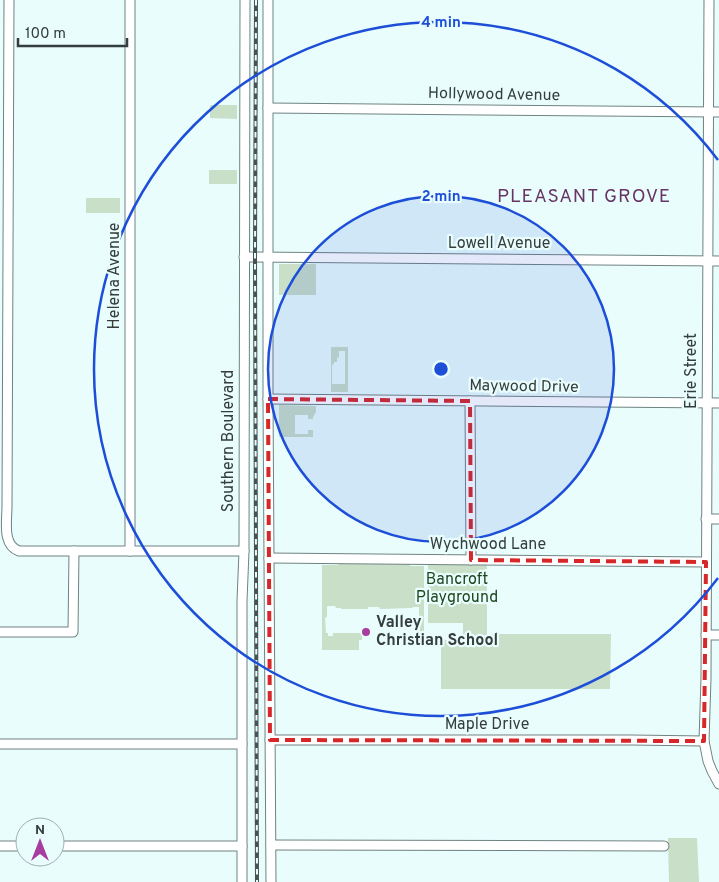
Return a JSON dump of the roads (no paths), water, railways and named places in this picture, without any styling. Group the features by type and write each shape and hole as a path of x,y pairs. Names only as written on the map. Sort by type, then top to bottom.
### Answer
{"street":[{"name":"Helena Avenue","path":"130,0 130,551"},
{"name":"Southern Boulevard","path":"242,882 245,0"},
{"path":"268,0 271,882"},
{"name":"Erie Street","path":"708,0 706,686 704,741 708,761 719,784"},
{"path":"6,5 4,520 10,545 16,550 244,551"},
{"name":"Hollywood Avenue","path":"268,108 719,112"},
{"name":"Lowell Avenue","path":"244,257 719,261"},
{"name":"Maywood Drive","path":"268,399 719,403"},
{"path":"470,401 471,560"},
{"path":"706,519 719,519"},
{"path":"0,632 73,632 74,551"},
{"name":"Wychwood Lane","path":"269,558 706,562"},
{"path":"706,635 719,635"},
{"name":"Maple Drive","path":"270,740 704,741"},
{"path":"0,744 242,744"},
{"path":"0,846 15,846"},
{"path":"65,846 242,846"},
{"path":"271,846 664,846"}],"railway":[{"path":"256,0 257,882"}],"place":[{"name":"Valley Christian School","path":"366,632"}],"district":[{"name":"PLEASANT GROVE","path":"584,197"}],"park label":[{"name":"Bancroft Playground","path":"457,589"}]}
